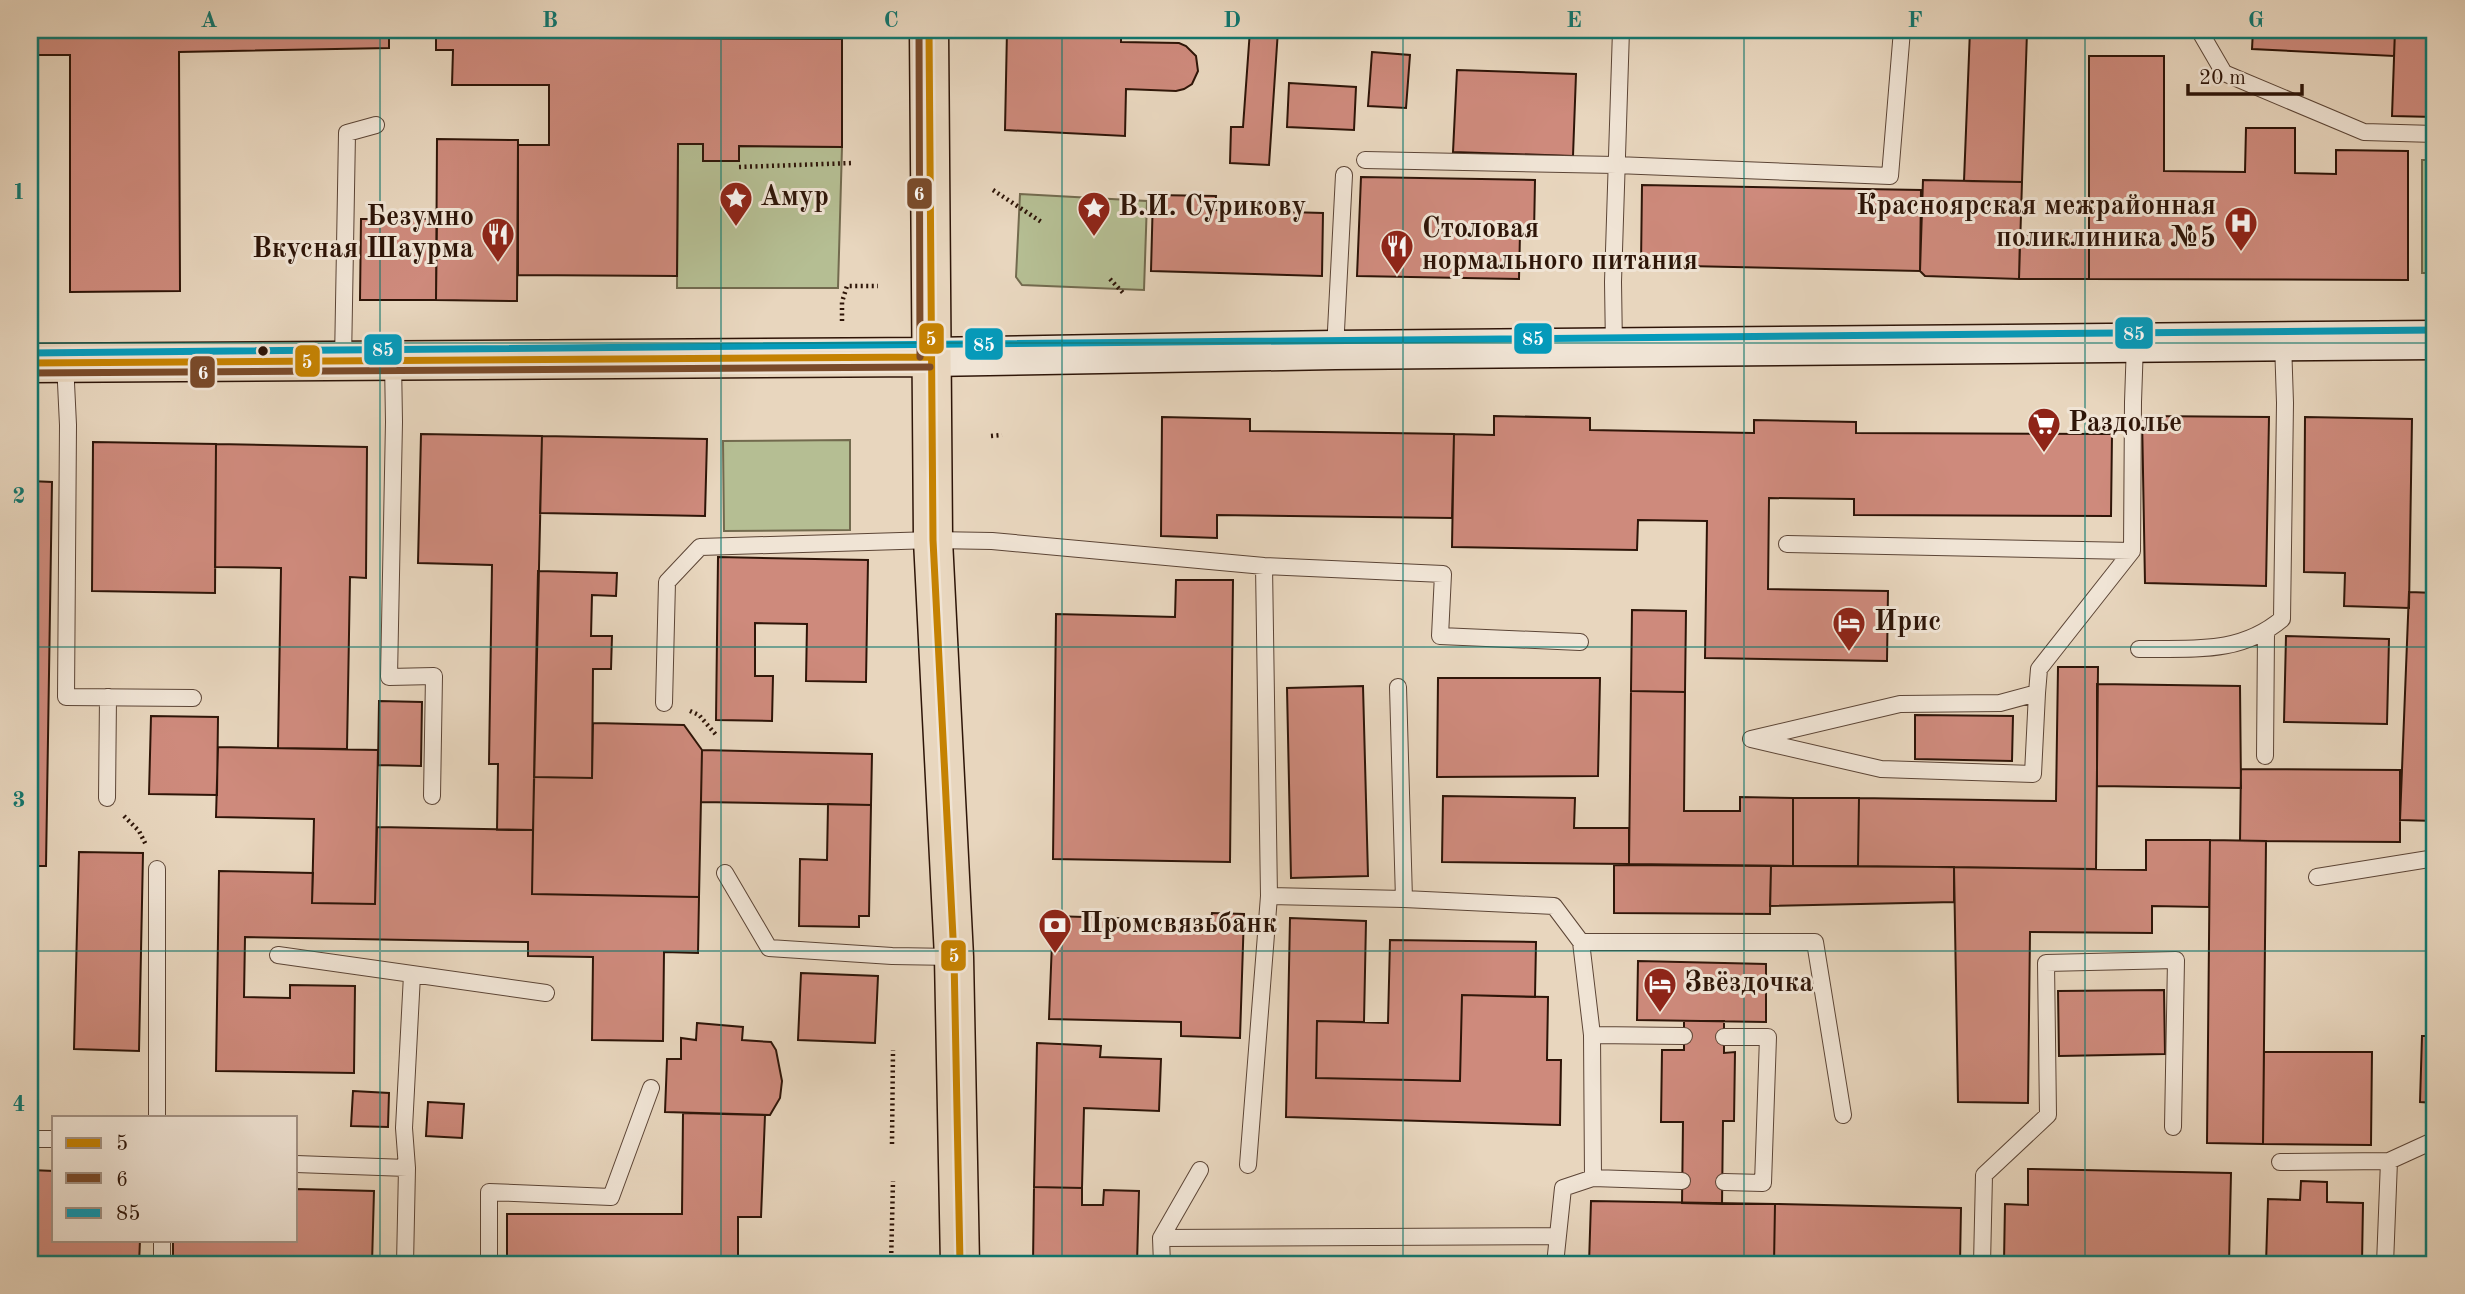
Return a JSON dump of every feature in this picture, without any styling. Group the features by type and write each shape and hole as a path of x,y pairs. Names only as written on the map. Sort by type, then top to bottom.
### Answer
{"main road":[{"path":"929,30 933,540 954,957 960,1264"},
{"path":"47,363 930,357 1335,350 2435,340"}],"lane":[{"path":"1614,348 1613,282 1621,30"},
{"path":"1364,160 1616,165 1890,176 1902,30"},
{"path":"2199,30 2224,73 2364,132 2435,134"},
{"path":"343,361 347,133 376,125"},
{"path":"1335,350 1344,175"},
{"path":"2139,649 2226,648 2266,632 2282,619 2285,403 2283,342"},
{"path":"2037,692 2000,703 1899,704 1751,739 1881,769 2033,774 2039,668 2133,551 2135,343"},
{"path":"393,360 389,677 434,676 432,796"},
{"path":"47,363 68,425 66,697 193,698"},
{"path":"664,703 667,582 700,547 933,540 992,541 1264,566 1443,575 1440,636 1580,642"},
{"path":"1787,544 2133,551"},
{"path":"1248,1165 1269,896 1264,566"},
{"path":"2265,756 2266,632"},
{"path":"1398,687 1404,900"},
{"path":"107,798 108,697"},
{"path":"2318,877 2435,858"},
{"path":"157,869 157,1116"},
{"path":"725,873 769,947 892,956 954,957"},
{"path":"1269,896 1554,906 1581,942 1592,1035 1593,1178"},
{"path":"1581,942 1815,942 1843,1115"},
{"path":"278,955 546,993"},
{"path":"1982,1264 1984,1175 2048,1115 2046,963 2176,960 2173,1127"},
{"path":"405,1264 407,1168 404,1128 412,975"},
{"path":"1592,1035 1684,1036"},
{"path":"1724,1037 1768,1037 1763,1183 1724,1182"},
{"path":"489,1264 489,1192 611,1197 651,1088"},
{"path":"30,1139 52,1139"},
{"path":"2280,1162 2389,1161 2435,1140"},
{"path":"2385,1264 2389,1161"},
{"path":"298,1164 407,1168"},
{"path":"1162,1264 1161,1238 1200,1170"},
{"path":"1555,1264 1563,1188 1593,1178 1682,1181"},
{"path":"1161,1238 1557,1236"},
{"path":"162,1242 162,1264"}],"path":[{"path":"739,167 853,163"},
{"path":"993,190 1043,223"},
{"path":"1110,279 1125,295"},
{"path":"842,322 842,302 847,286 878,286"},
{"path":"991,436 1002,435"},
{"path":"664,703 699,715 717,736"},
{"path":"107,798 139,831 157,869"},
{"path":"892,1144 893,1051"},
{"path":"891,1264 893,1181"}],"green space":[{"path":"678,144 703,144 704,161 739,161 739,146 842,147 838,288 677,288"},
{"path":"2422,160 2435,160 2435,273 2422,273"},
{"path":"1020,194 1147,201 1144,290 1022,285 1016,277"},
{"path":"850,440 850,530 724,531 723,441"}],"building":[{"path":"30,30 389,30 389,48 179,52 180,291 70,292 70,55 30,55"},
{"path":"436,30 594,30 594,38 842,39 842,147 739,146 739,161 703,161 703,144 678,144 677,276 518,275 518,145 549,145 549,85 452,85 453,50 436,50"},
{"path":"1007,30 1121,30 1121,42 1179,43 1186,46 1196,56 1198,71 1192,84 1176,91 1126,89 1125,136 1005,130"},
{"path":"1250,30 1278,30 1269,165 1230,163 1231,127 1243,127"},
{"path":"1970,30 2027,30 2027,32"},
{"path":"1970,30 2027,32 2022,182 1964,181"},
{"path":"2253,30 2395,30 2394,56 2252,49"},
{"path":"2395,30 2435,30 2435,117 2392,116"},
{"path":"1372,52 1410,55 1406,108 1368,106"},
{"path":"2089,56 2164,56 2164,171 2245,172 2246,128 2295,128 2295,173 2336,174 2336,150 2408,151 2408,280 2089,279"},
{"path":"1457,70 1576,74 1573,156 1453,152"},
{"path":"1289,83 1356,87 1354,130 1287,127"},
{"path":"437,139 518,140 517,301 436,300"},
{"path":"1361,177 1535,180 1534,234 1520,233 1519,279 1357,276"},
{"path":"1923,180 2022,182 2019,279 1925,276 1920,271"},
{"path":"1642,185 1921,190 1920,271 1641,265"},
{"path":"1153,195 1216,196 1215,210 1323,213 1322,276 1151,271"},
{"path":"361,219 437,219 436,300 360,300"},
{"path":"2089,234 2089,279 2019,279 2020,235"},
{"path":"1494,416 1590,418 1590,430 1754,433 1754,420 1856,422 1856,433 2112,434 2111,516 1854,515 1854,499 1769,498 1768,589 1888,591 1887,661 1705,658 1707,521 1638,520 1637,550 1452,547 1454,434 1494,435"},
{"path":"2142,416 2269,417 2266,586 2145,583"},
{"path":"1162,417 1250,419 1250,431 1454,434 1452,518 1217,515 1217,538 1161,536"},
{"path":"2305,417 2412,419 2409,608 2344,606 2345,573 2304,572"},
{"path":"421,434 542,436 533,830 497,830 498,764 489,764 492,565 418,563"},
{"path":"542,436 707,439 705,516 540,513"},
{"path":"93,442 216,444 215,593 92,591"},
{"path":"216,444 367,447 366,578 350,577 347,749 278,748 281,568 215,567"},
{"path":"30,481 52,482 46,866 30,866"},
{"path":"718,557 868,560 866,682 806,681 807,624 755,623 755,676 773,676 772,721 716,720"},
{"path":"538,571 617,573 616,596 592,595 591,636 612,636 611,669 593,669 592,778 534,777"},
{"path":"1176,580 1233,580 1230,862 1053,859 1056,614 1175,617"},
{"path":"2409,592 2435,593 2435,821 2400,820"},
{"path":"1632,610 1686,611 1685,692 1631,691"},
{"path":"2286,636 2389,639 2387,724 2284,722"},
{"path":"2058,667 2098,667 2096,869 1858,866 1859,798 2056,801"},
{"path":"1438,678 1600,678 1598,776 1437,777"},
{"path":"2097,684 2240,686 2241,788 2097,786"},
{"path":"1363,686 1368,876 1291,878 1287,688"},
{"path":"1631,691 1685,692 1684,811 1740,811 1740,797 1793,798 1793,866 1629,864"},
{"path":"379,701 422,702 421,766 378,765"},
{"path":"1915,715 2013,716 2012,761 1915,759"},
{"path":"151,716 218,717 217,795 149,794"},
{"path":"593,723 684,725 702,750 699,897 532,894 534,777 592,778"},
{"path":"218,747 378,750 375,904 312,903 314,819 216,817"},
{"path":"702,750 872,754 871,805 701,802"},
{"path":"2241,769 2400,770 2400,842 2240,841"},
{"path":"1443,796 1575,798 1574,828 1629,828 1629,864 1442,862"},
{"path":"1793,798 1859,798 1858,866 1793,866"},
{"path":"828,804 871,805 869,916 859,916 859,927 799,926 800,859 827,860"},
{"path":"377,827 533,830 532,894 699,897 698,953 664,952 663,1041 592,1040 593,957 528,956 528,942 245,937 244,997 290,998 290,985 355,986 354,1073 216,1071 219,871 313,873 312,903 375,904"},
{"path":"2146,840 2210,840 2209,907 2152,906 2152,933 2030,932 2028,1103 1958,1102 1954,867 2146,870"},
{"path":"2210,840 2266,841 2263,1144 2207,1143"},
{"path":"79,852 143,853 139,1051 74,1049"},
{"path":"1614,865 1771,866 1770,914 1614,913"},
{"path":"1771,866 1954,867 1954,902 1770,906"},
{"path":"1212,913 1244,914 1240,1038 1181,1036 1181,1022 1049,1019 1053,916 1211,921"},
{"path":"1290,918 1366,921 1364,1022 1317,1021 1316,1078 1460,1081 1462,995 1548,997 1547,1060 1561,1060 1560,1125 1286,1117"},
{"path":"1390,940 1536,942 1535,997 1462,995 1460,1081 1316,1078 1317,1021 1388,1023"},
{"path":"1638,961 1766,964 1766,1022 1637,1020"},
{"path":"801,973 878,976 875,1043 798,1040"},
{"path":"2164,990 2165,1054 2059,1056 2058,991"},
{"path":"1684,1021 1724,1021 1724,1053 1735,1052 1734,1121 1723,1121 1722,1204 1682,1203 1683,1122 1661,1122 1662,1050 1684,1050"},
{"path":"697,1023 743,1027 742,1040 771,1042 776,1050 782,1081 780,1098 770,1115 665,1112 667,1059 681,1059 681,1038 696,1040"},
{"path":"2422,1036 2435,1036 2435,1103 2420,1102"},
{"path":"1037,1043 1101,1046 1100,1057 1161,1059 1159,1111 1084,1108 1082,1188 1034,1187"},
{"path":"2264,1052 2372,1052 2371,1145 2263,1144"},
{"path":"353,1091 389,1093 388,1127 351,1126"},
{"path":"428,1102 464,1104 462,1138 426,1136"},
{"path":"683,1113 765,1115 761,1217 738,1217 738,1259 697,1260 697,1264 507,1264 507,1214 682,1214"},
{"path":"2028,1169 2231,1173 2229,1264 2004,1262 2005,1204 2028,1205"},
{"path":"30,1170 52,1171 52,1242 140,1242 139,1264 30,1264"},
{"path":"2301,1181 2327,1182 2327,1202 2363,1203 2362,1264 2266,1264 2268,1199 2300,1200"},
{"path":"1034,1187 1082,1188 1082,1205 1103,1205 1104,1190 1139,1191 1137,1264 1033,1264"},
{"path":"298,1189 374,1191 372,1264 173,1264 173,1242 298,1242"},
{"path":"1591,1201 1775,1204 1774,1264 1589,1264"},
{"path":"1775,1204 1961,1208 1960,1264 1774,1264"}],"transit line":[{"name":"6","path":"919,30 920,357"},
{"name":"5","path":"929,30 933,540 954,957 960,1264"},
{"name":"85","path":"30,353 2435,330"},
{"name":"5","path":"30,363 930,357"},
{"name":"6","path":"30,373 930,367"}],"place":[{"name":"Амур","path":"736,228"},
{"name":"В.И. Сурикову","path":"1094,238"},
{"name":"Красноярская межрайонная поликлиника №5","path":"2241,253"},
{"name":"Безумно Вкусная Шаурма","path":"498,264"},
{"name":"Столовая нормального питания","path":"1397,276"},
{"name":"Раздолье","path":"2044,454"},
{"name":"Ирис","path":"1849,653"},
{"name":"Промсвязьбанк","path":"1055,955"},
{"name":"Звёздочка","path":"1660,1014"}]}
